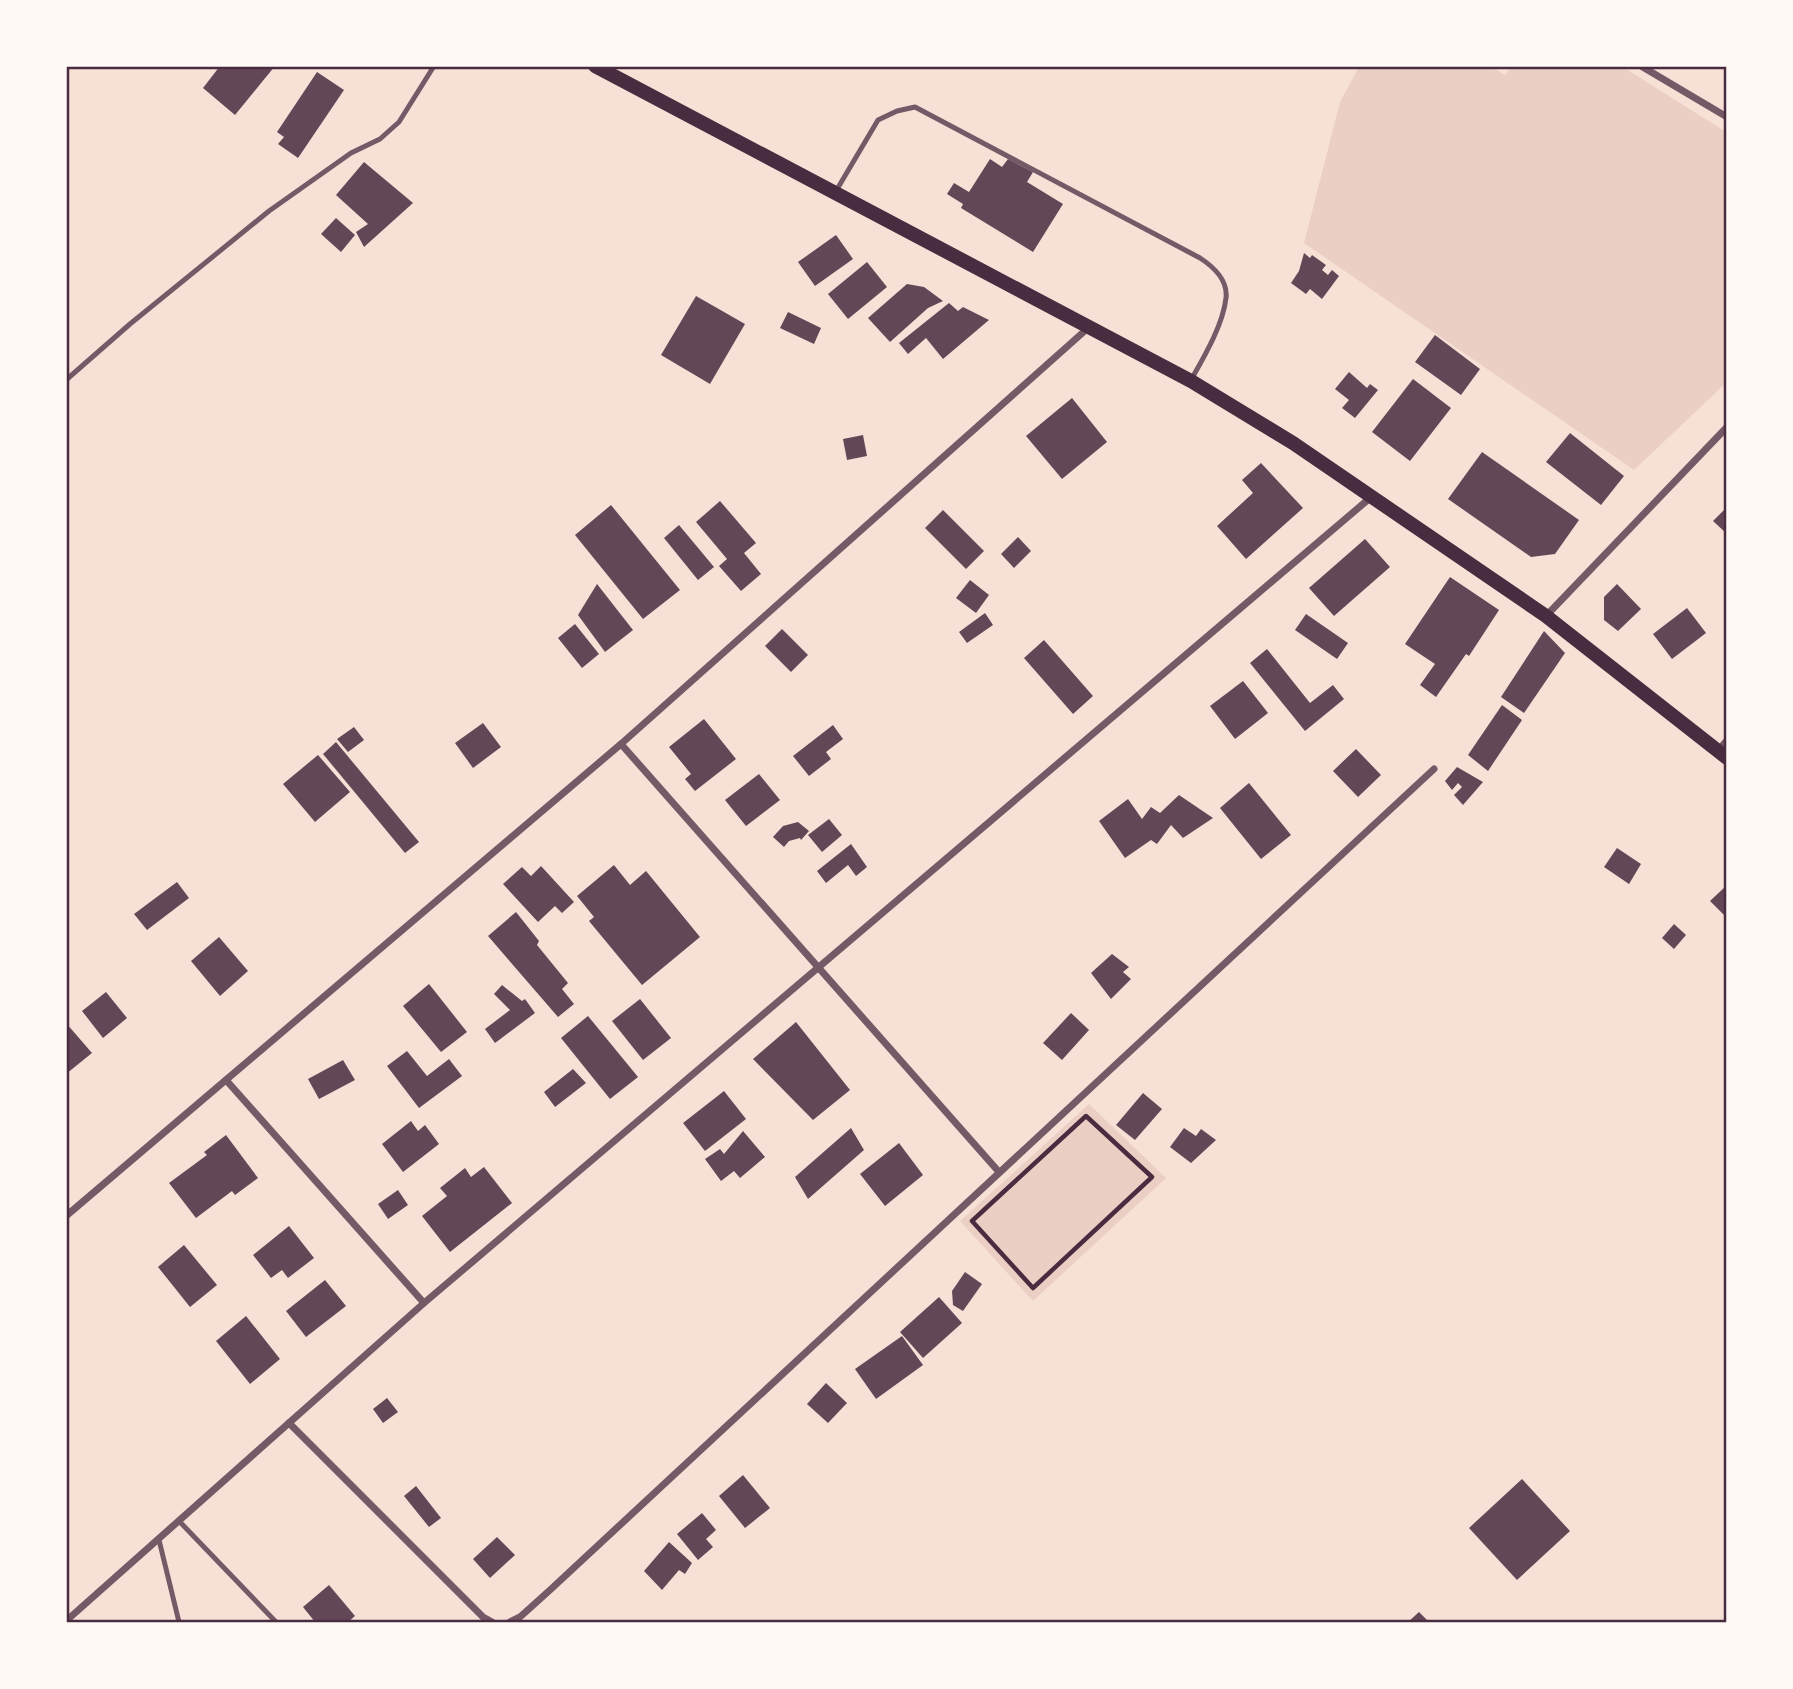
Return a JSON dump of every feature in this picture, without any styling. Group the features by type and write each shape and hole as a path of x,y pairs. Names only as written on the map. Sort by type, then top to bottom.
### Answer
{"main road":[{"path":"595,66 1191,381 1293,443 1546,616 1723,749"}],"street":[{"path":"1641,66 1727,117"},
{"path":"66,1216 621,744 1088,328"},
{"path":"1546,616 1727,427"},
{"path":"66,1621 424,1303 1370,498"},
{"path":"621,744 999,1172"},
{"path":"510,1622 520,1617 550,1590 1434,769"},
{"path":"226,1080 424,1303"},
{"path":"289,1423 483,1617 492,1622"}],"lane":[{"path":"66,380 269,211 351,153 380,139 399,122 434,66"},
{"path":"835,194 878,120 897,111 915,107 1214,267 1222,280 1227,297 1212,344 1191,381"},
{"path":"179,1521 275,1622"},
{"path":"159,1540 178,1622"}],"path":[{"path":"1086,1116 1152,1177 1034,1288 972,1221 1086,1116"}],"shaded area":[{"path":"1359,67 1492,67 1505,75 1511,67 1623,67 1726,132 1726,383 1634,470 1304,243 1340,102"},
{"path":"1089,1104 1166,1178 1033,1301 960,1221"}],"building":[{"path":"220,66 275,66 235,115 203,88"},
{"path":"317,72 344,90 298,158 278,144 284,137 277,132"},
{"path":"990,159 1002,167 1008,159 1033,172 1027,182 1063,204 1033,252 961,208 963,204 947,194 954,183 969,192"},
{"path":"364,162 413,203 364,247 356,232 368,224 336,195"},
{"path":"336,218 355,235 341,252 321,234"},
{"path":"836,235 853,259 815,286 798,262"},
{"path":"1304,253 1326,265 1322,270 1328,275 1332,270 1339,276 1322,299 1310,289 1306,294 1291,283 1299,271"},
{"path":"867,262 887,287 848,319 828,294"},
{"path":"907,284 924,287 943,301 928,308 890,342 868,318"},
{"path":"696,296 745,324 710,384 661,355"},
{"path":"949,303 958,311 963,307 989,320 943,359 926,338 908,354 899,343"},
{"path":"788,312 821,328 814,344 780,328"},
{"path":"1435,335 1480,369 1461,395 1415,362"},
{"path":"1349,372 1367,388 1370,384 1378,390 1355,418 1342,408 1349,400 1335,389"},
{"path":"1413,379 1451,408 1410,461 1372,432"},
{"path":"1072,398 1107,442 1062,479 1026,436"},
{"path":"1570,433 1624,476 1601,505 1546,462"},
{"path":"863,435 867,456 847,460 843,439"},
{"path":"1482,452 1579,520 1555,554 1531,557 1448,499"},
{"path":"1261,463 1303,508 1246,559 1217,526 1253,493 1242,480"},
{"path":"720,501 756,543 744,553 761,574 741,591 719,566 727,559 696,522"},
{"path":"611,505 680,590 643,619 575,535"},
{"path":"1727,507 1727,534 1713,521"},
{"path":"943,510 984,551 966,569 925,528"},
{"path":"679,525 714,567 698,580 664,538"},
{"path":"1018,537 1031,551 1014,568 1001,554"},
{"path":"1365,539 1390,567 1334,616 1309,588"},
{"path":"1450,577 1499,610 1469,656 1466,654 1436,697 1420,685 1435,664 1405,644"},
{"path":"970,580 989,595 976,613 956,598"},
{"path":"597,584 633,630 605,652 578,615"},
{"path":"1617,584 1641,609 1618,631 1604,620 1604,597"},
{"path":"1687,608 1706,633 1672,659 1653,634"},
{"path":"985,613 993,625 967,643 959,632"},
{"path":"1306,614 1348,643 1337,659 1295,630"},
{"path":"575,624 599,654 582,668 558,638"},
{"path":"782,629 808,655 791,672 765,646"},
{"path":"1544,631 1565,653 1524,713 1501,697"},
{"path":"1044,640 1093,696 1073,714 1024,658"},
{"path":"1267,649 1310,703 1333,685 1344,699 1305,731 1250,663"},
{"path":"1243,681 1268,713 1235,739 1210,706"},
{"path":"1502,705 1522,720 1488,771 1468,755"},
{"path":"704,719 736,759 695,791 685,779 691,774 669,747"},
{"path":"483,723 501,747 473,768 455,743"},
{"path":"833,725 843,739 826,752 831,759 809,776 793,756"},
{"path":"354,727 364,740 348,752 337,739"},
{"path":"336,742 419,842 405,853 323,754"},
{"path":"1356,749 1381,775 1358,797 1333,771"},
{"path":"318,755 350,792 315,822 283,784"},
{"path":"1457,767 1483,782 1463,805 1454,795 1462,787 1458,783 1452,790 1445,781"},
{"path":"759,774 780,800 746,826 725,800"},
{"path":"1249,783 1291,835 1261,859 1220,808"},
{"path":"1179,795 1213,818 1183,838 1171,825 1157,844 1151,840 1125,858 1099,821 1128,799 1142,819 1151,807 1160,813"},
{"path":"829,819 842,835 822,852 808,835"},
{"path":"798,822 809,831 801,840 789,841 784,847 773,837 783,826"},
{"path":"851,844 867,867 856,876 848,865 826,883 817,871"},
{"path":"1617,848 1641,864 1629,884 1604,867"},
{"path":"614,865 630,885 646,871 700,937 642,985 589,921 594,917 577,896"},
{"path":"541,866 574,902 562,913 555,906 538,922 503,884 522,867 531,876"},
{"path":"177,882 189,898 147,930 134,914"},
{"path":"1727,885 1727,918 1710,901"},
{"path":"516,912 539,941 537,945 568,983 562,989 574,1004 558,1017 488,936"},
{"path":"1674,924 1686,935 1674,949 1662,938"},
{"path":"219,937 248,971 220,996 191,961"},
{"path":"1112,954 1129,967 1123,972 1131,979 1111,999 1091,973"},
{"path":"429,984 467,1032 441,1052 403,1006"},
{"path":"502,985 522,1001 525,999 535,1013 495,1043 485,1029 510,1010 494,994"},
{"path":"106,992 127,1018 103,1038 82,1011"},
{"path":"640,999 671,1038 643,1060 612,1021"},
{"path":"1071,1013 1089,1030 1062,1060 1043,1043"},
{"path":"588,1016 638,1077 610,1099 561,1038"},
{"path":"796,1022 850,1090 813,1120 753,1059"},
{"path":"66,1023 92,1053 66,1074"},
{"path":"407,1051 427,1076 449,1059 462,1076 419,1108 387,1066"},
{"path":"343,1060 355,1080 319,1099 308,1079"},
{"path":"573,1069 586,1083 555,1107 544,1092"},
{"path":"724,1091 746,1119 705,1151 683,1123"},
{"path":"1143,1093 1162,1109 1135,1140 1116,1125"},
{"path":"411,1121 418,1131 425,1125 439,1144 403,1172 382,1144"},
{"path":"851,1128 864,1150 808,1199 795,1177"},
{"path":"1184,1128 1196,1136 1201,1129 1216,1140 1191,1163 1170,1147"},
{"path":"743,1131 765,1157 740,1178 734,1171 721,1181 705,1159 720,1149 724,1154"},
{"path":"226,1135 258,1178 235,1195 232,1191 196,1218 169,1183 207,1155 204,1152"},
{"path":"899,1143 923,1175 885,1206 860,1174"},
{"path":"484,1167 512,1203 450,1252 422,1216 447,1196 440,1188 465,1168 471,1177"},
{"path":"398,1190 408,1205 388,1219 378,1204"},
{"path":"289,1226 314,1258 288,1278 282,1270 271,1278 253,1255"},
{"path":"184,1245 217,1285 190,1307 158,1267"},
{"path":"965,1272 982,1284 963,1311 953,1305 952,1291"},
{"path":"325,1280 346,1306 306,1337 286,1311"},
{"path":"939,1297 962,1323 923,1358 900,1332"},
{"path":"246,1316 280,1359 250,1384 216,1341"},
{"path":"902,1336 923,1365 876,1399 855,1369"},
{"path":"826,1383 847,1403 828,1423 807,1404"},
{"path":"387,1398 398,1412 383,1423 373,1409"},
{"path":"743,1475 770,1508 745,1528 719,1496"},
{"path":"1522,1479 1570,1531 1517,1580 1469,1528"},
{"path":"416,1486 441,1518 429,1527 404,1496"},
{"path":"702,1513 716,1530 706,1539 713,1547 698,1560 677,1534"},
{"path":"497,1537 515,1555 490,1578 473,1559"},
{"path":"669,1542 692,1563 685,1574 679,1570 662,1590 644,1571"},
{"path":"329,1585 355,1616 348,1622 315,1622 303,1607"},
{"path":"1419,1612 1429,1622 1408,1622"}]}
